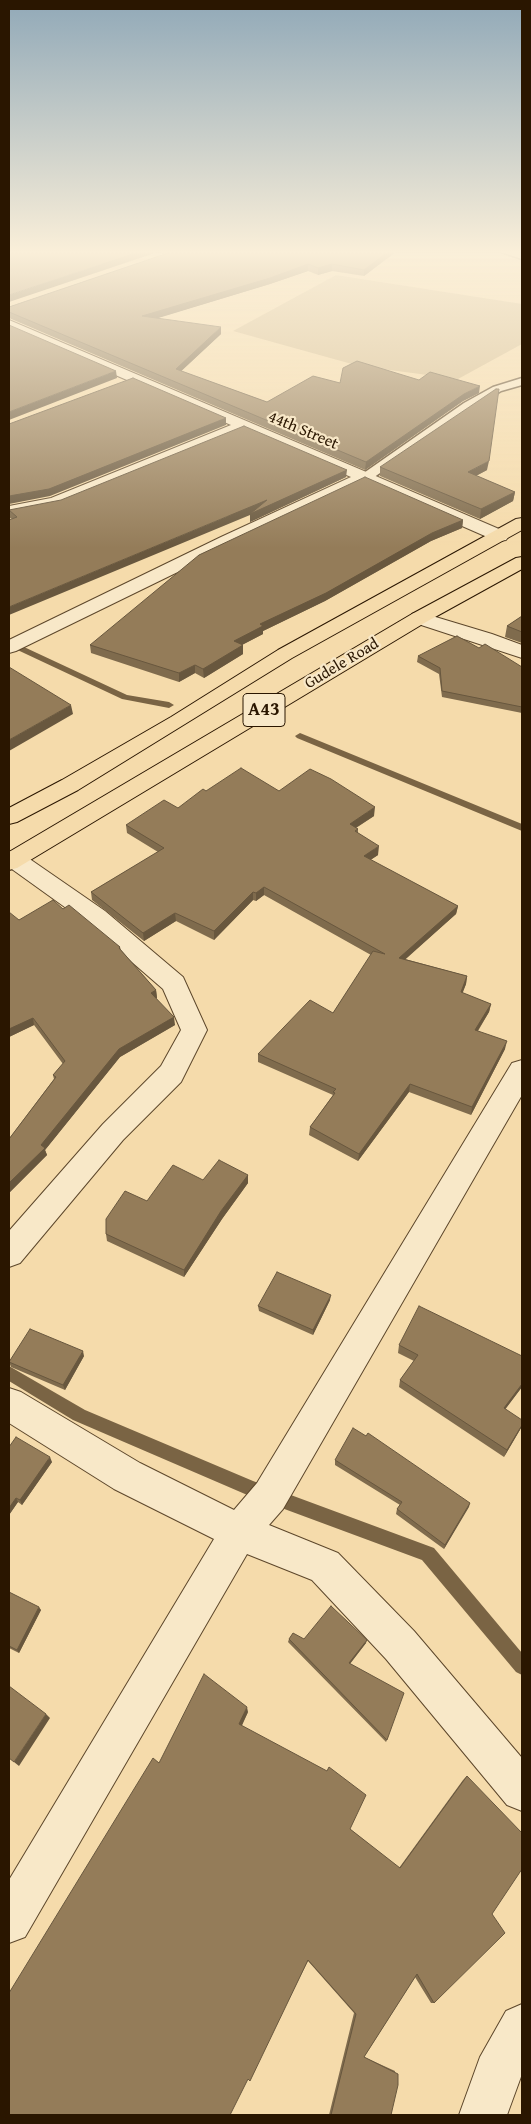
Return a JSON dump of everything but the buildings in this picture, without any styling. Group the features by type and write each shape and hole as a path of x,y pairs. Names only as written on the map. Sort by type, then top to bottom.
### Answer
{"highway":[{"name":"Gudele Road","path":"9,817 70,785 170,726 285,654 522,523"},
{"name":"Gudele Road","path":"11,860 418,618 522,562"}],"street":[{"name":"44th Street","path":"70,350 500,536"},
{"path":"116,385 135,378"},
{"path":"9,511 55,502 245,426"},
{"path":"9,647 227,541 365,477"},
{"path":"418,618 485,638 522,652"},
{"path":"9,1252 112,1132 171,1074 194,1030 174,984 96,917 11,860"},
{"path":"9,1921 238,1532 270,1496 522,1071"},
{"path":"9,1404 127,1476 238,1532 325,1566 400,1645 522,1790"},
{"path":"483,2115 497,2074 522,2027"}],"lane":[{"path":"365,477 468,406 497,389 522,381"}],"shaded area":[{"path":"302,350 511,350 458,379 359,366"}],"waterway":[{"path":"9,643 125,697 169,705"},
{"path":"300,736 522,828"},
{"path":"9,1373 79,1415 252,1489 428,1554 522,1666"}]}
